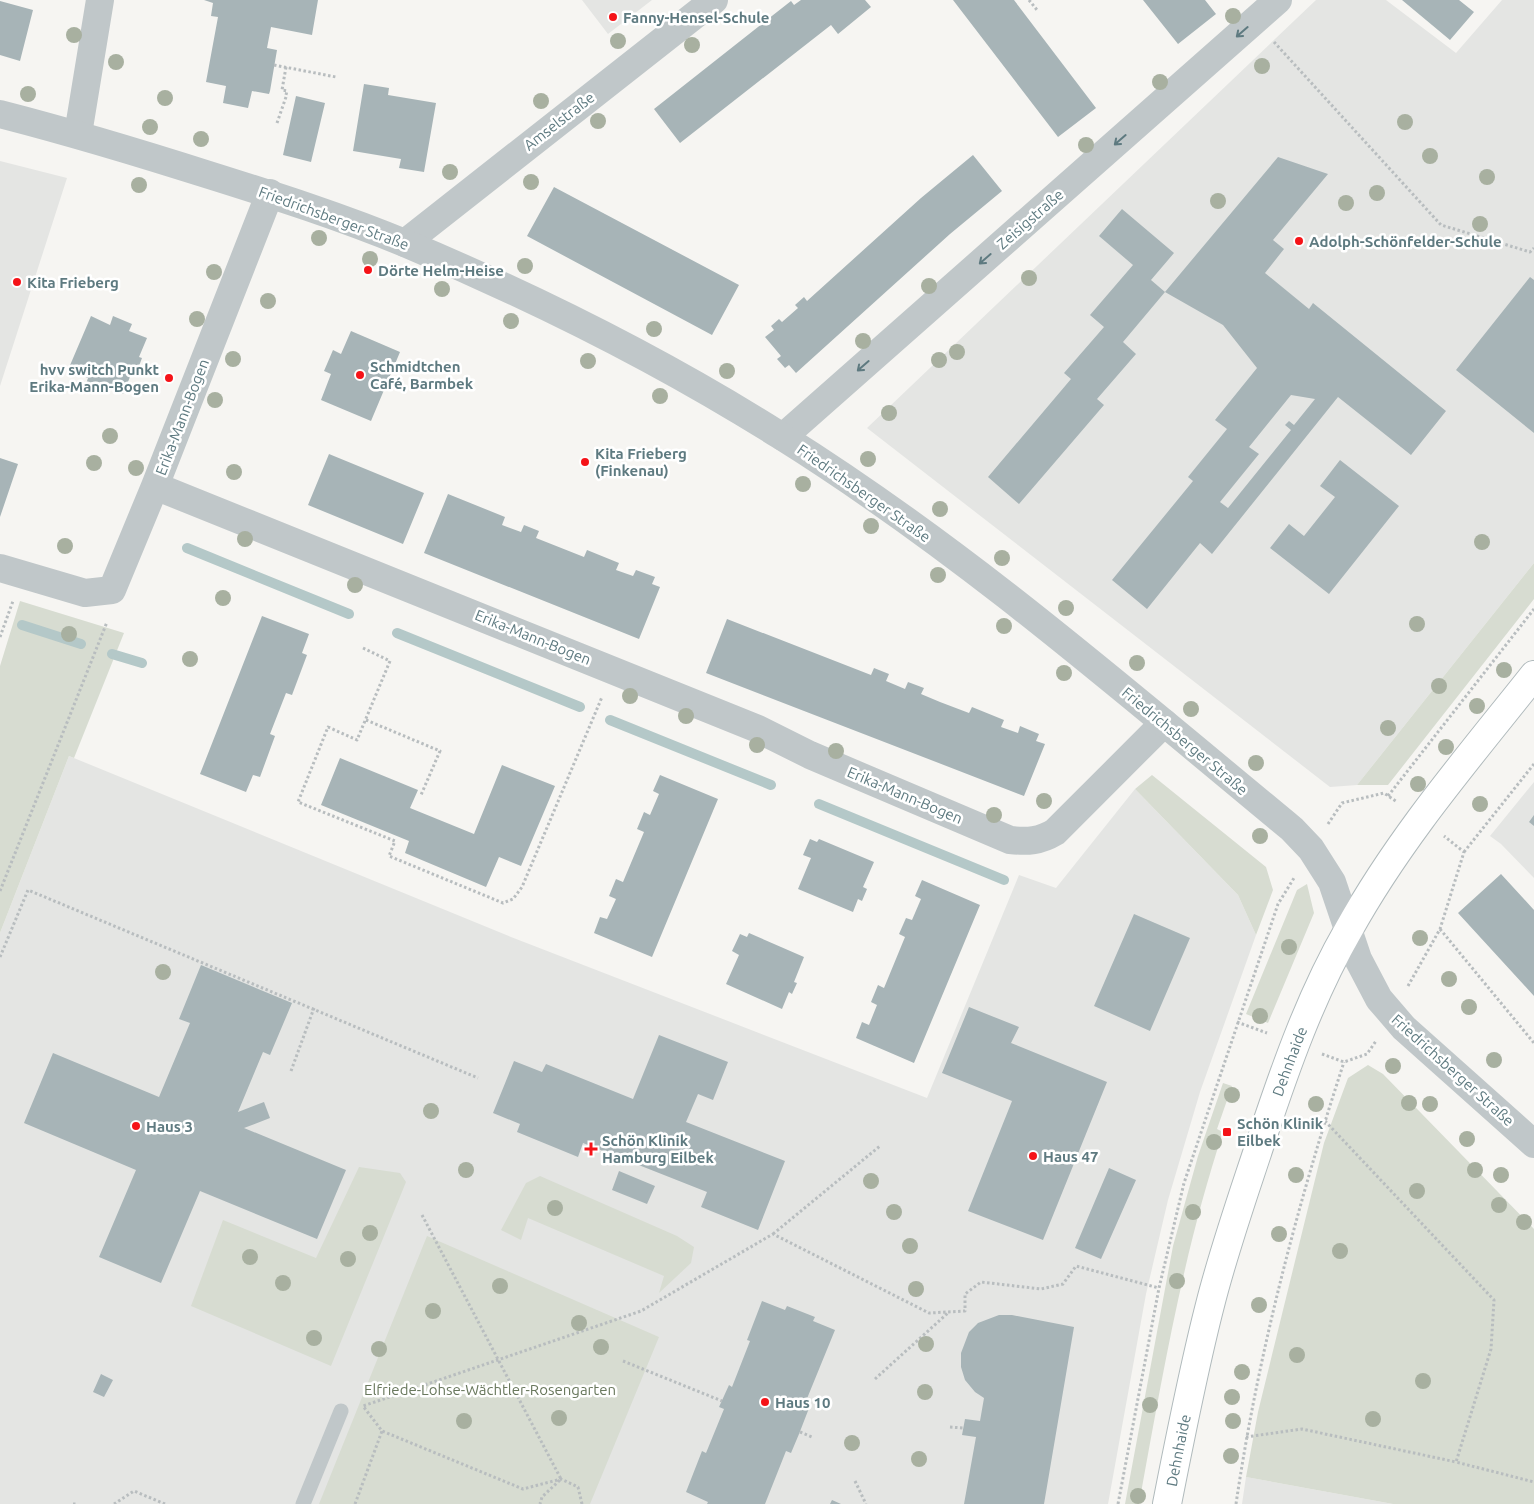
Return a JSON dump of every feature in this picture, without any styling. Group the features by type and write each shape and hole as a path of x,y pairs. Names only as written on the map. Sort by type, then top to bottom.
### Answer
{"main road":[{"name":"Dehnhaide","path":"1166,1504 1210,1304 1251,1171 1295,1043 1318,988 1348,930 1383,872 1422,818 1534,675"}],"street":[{"path":"78,134 100,0"},
{"name":"Amselstraße","path":"405,243 714,0"},
{"name":"Zeisigstraße","path":"783,437 1278,0"},
{"name":"Friedrichsberger Straße","path":"0,114 78,134 270,193 405,243 508,288 610,338 698,386 783,437 903,519 1021,606 1292,829 1311,849 1332,882 1368,982 1391,1015 1534,1144"},
{"name":"Erika-Mann-Bogen","path":"270,193 156,486 758,729 810,755 1010,840 1026,842 1042,840 1056,832 1164,723"},
{"path":"11,571 85,594 112,590 156,486"}],"lane":[{"path":"303,1504 341,1411"}],"path":[{"path":"1029,0 1037,10"},
{"path":"1255,20 1441,225 1530,252 1534,248"},
{"path":"274,65 336,77"},
{"path":"278,123 287,91 282,90 286,67"},
{"path":"0,637 11,571"},
{"path":"0,891 107,621 112,590"},
{"path":"1388,796 1534,609"},
{"path":"363,648 390,661 366,720 357,740 328,727 298,802 395,841 389,856 503,903 513,899 522,887 613,669"},
{"path":"366,720 440,751 422,795"},
{"path":"1464,852 1534,764"},
{"path":"1118,1504 1159,1288 1184,1183 1278,904 1311,849"},
{"path":"0,957 28,890 478,1078"},
{"path":"1440,928 1534,1043"},
{"path":"290,1071 314,1008"},
{"path":"1236,1504 1246,1437 1285,1264 1325,1121 1344,1062"},
{"path":"1325,1121 1494,1300 1491,1349 1456,1462"},
{"path":"582,1504 578,1487 560,1480 523,1489 382,1431 363,1406 641,1311 773,1234 880,1146"},
{"path":"422,1215 560,1480"},
{"path":"773,1234 929,1313 965,1311 965,1294 981,1282 1041,1289 1063,1284 1076,1266 1159,1288"},
{"path":"875,1379 950,1312"},
{"path":"623,1361 722,1401"},
{"path":"950,1428 963,1428"},
{"path":"1246,1437 1302,1429 1456,1462 1534,1482"},
{"path":"355,1504 382,1431"},
{"path":"800,1432 812,1437"},
{"path":"540,1504 542,1497 560,1480"},
{"path":"854,1481 866,1504"},
{"path":"114,1504 134,1491 165,1504"}],"shaded area":[{"name":"Fanny-Hensel-Schule","path":"582,0 652,0 608,34"},
{"name":"Adolph-Schönfelder-Schule","path":"1316,0 1386,0 1456,53 1502,0 1534,0 1534,563 1357,785 1330,787 867,428"},
{"name":"Kita Frieberg","path":"0,161 67,178 0,386"},
{"name":"Schön Klinik Hamburg Eilbek","path":"69,756 511,937 927,1098 1019,875 1056,888 1135,789 1238,895 1256,935 1200,1092 1168,1200 1146,1294 1108,1504 0,1504 0,933"},
{"path":"1534,782 1534,878 1501,844 1490,836"},
{"path":"1246,1477 1393,1504 1242,1504"}],"green space":[{"path":"1534,563 1534,599 1388,785 1357,785"},
{"path":"20,601 124,633 74,758 69,756 0,933 0,666"},
{"path":"1152,775 1266,867 1273,890 1256,935 1238,895 1135,789"},
{"path":"1307,884 1314,913 1268,1023 1246,1014 1297,890"},
{"path":"1368,1065 1383,1074 1534,1229 1534,1504 1393,1504 1246,1477 1258,1412 1324,1143 1348,1078"},
{"path":"1223,1083 1232,1086 1217,1129 1223,1132 1196,1223 1185,1270 1165,1363 1139,1504 1125,1504 1173,1246 1198,1156"},
{"path":"359,1167 400,1173 406,1182 331,1366 191,1306 223,1220 316,1258"},
{"path":"540,1176 677,1236 694,1247 691,1263 659,1293 664,1276 528,1218 521,1240 501,1230 526,1183"},
{"name":"Elfriede-Lohse-Wächtler-Rosengarten","path":"427,1236 659,1337 590,1504 319,1504"}],"building":[{"path":"204,0 318,0 312,35 271,27 267,48 277,50 270,91 269,94 252,91 248,108 223,103 226,86 206,82 218,17 211,16 213,3"},
{"path":"801,0 865,0 871,7 838,34 831,25 680,143 654,109 791,1 794,5"},
{"path":"953,0 1014,0 1096,108 1058,137"},
{"path":"1143,0 1205,0 1216,14 1178,44"},
{"path":"1402,0 1459,0 1474,12 1450,40"},
{"path":"0,1 33,10 20,61 0,55"},
{"path":"364,84 389,88 388,95 436,103 424,172 399,168 401,159 353,151"},
{"path":"296,96 325,103 311,162 283,155"},
{"path":"973,155 1002,191 950,234 796,373 789,365 785,368 777,359 781,356 765,337 774,330 771,326 779,319 782,322 798,308 795,305 804,297 807,301 921,198"},
{"path":"1278,157 1328,174 1273,240 1284,249 1265,273 1309,309 1313,303 1446,411 1411,455 1338,397 1212,554 1200,543 1147,609 1112,580 1193,481 1188,477 1227,429 1215,420 1257,368 1223,325 1165,292","holes":["1291,395 1315,399 1294,425 1289,421 1285,425 1291,430 1228,508 1220,502 1259,454 1249,447"]},
{"path":"554,187 739,285 712,335 527,236"},
{"path":"1122,209 1174,253 1151,280 1165,292 1123,342 1136,354 1097,399 1104,405 1019,504 988,477 1071,379 1064,373 1104,327 1090,315 1133,265 1099,236"},
{"path":"1530,277 1534,280 1534,433 1456,370"},
{"path":"91,316 110,325 113,316 132,324 129,331 147,338 139,357 142,358 136,374 132,372 123,394 107,386 104,392 86,384 88,378 68,370"},
{"path":"351,331 400,352 371,421 321,400 331,374 324,371 333,350 341,354"},
{"path":"329,454 424,493 403,544 308,505"},
{"path":"0,458 18,464 0,517"},
{"path":"1340,460 1399,506 1329,594 1270,548 1289,524 1304,536 1335,497 1320,486"},
{"path":"448,494 505,517 502,525 521,532 524,525 539,531 536,538 584,557 587,550 619,563 616,570 633,576 636,570 655,577 652,584 660,587 639,639 424,553"},
{"path":"262,616 309,634 302,653 307,655 292,695 286,693 270,734 275,736 260,777 253,775 246,792 200,774"},
{"path":"727,619 871,675 874,668 889,674 886,681 905,689 908,682 924,688 921,694 940,702 969,713 972,707 1004,720 1001,727 1018,733 1020,726 1039,734 1036,741 1045,744 1024,796 706,673"},
{"path":"340,758 418,790 410,808 474,834 502,765 555,786 521,866 499,857 486,887 405,853 409,841 321,805"},
{"path":"660,775 718,799 652,957 594,933 600,917 607,919 616,899 609,896 616,879 623,882 644,832 637,829 644,812 650,815 659,794 653,791"},
{"path":"1534,815 1534,826 1529,822"},
{"path":"810,839 817,842 819,839 874,862 863,887 867,889 862,901 858,899 853,912 798,889 811,858 803,855"},
{"path":"1501,874 1534,910 1534,996 1458,913"},
{"path":"922,880 980,905 914,1063 856,1038 862,1022 869,1025 877,1005 871,1002 878,985 884,988 905,937 899,934 906,918 912,920 921,899 915,896"},
{"path":"1134,914 1190,938 1150,1031 1094,1006"},
{"path":"749,933 804,957 794,982 797,983 792,994 789,992 782,1009 726,984 739,955 732,951 740,934 747,937"},
{"name":"Haus 3","path":"201,965 292,1003 270,1055 263,1052 238,1112 264,1102 270,1118 244,1128 346,1170 317,1239 200,1191 161,1283 99,1257 136,1170 24,1123 53,1053 159,1097 190,1023 179,1019"},
{"name":"Haus 47","path":"969,1007 1019,1027 1011,1043 1107,1082 1043,1240 968,1211 1012,1101 942,1073"},
{"path":"659,1035 728,1062 713,1100 698,1094 686,1122 785,1161 758,1230 701,1207 707,1192 583,1143 578,1157 517,1132 520,1124 493,1113 514,1061 542,1072 546,1064 633,1099"},
{"path":"1109,1168 1136,1180 1101,1259 1075,1248"},
{"path":"619,1171 655,1186 647,1204 612,1190"},
{"name":"Haus 10","path":"762,1301 785,1310 787,1306 815,1317 813,1321 835,1330 806,1401 811,1403 799,1434 791,1453 786,1451 765,1504 707,1504 708,1502 686,1492 702,1451 706,1453 724,1409 719,1407 729,1385 732,1387 750,1341 747,1340"},
{"path":"999,1315 1012,1315 1074,1327 1044,1504 964,1504 976,1437 962,1435 965,1419 980,1421 984,1398 975,1392 965,1380 961,1367 961,1353 969,1332 978,1323"},
{"path":"101,1374 113,1380 104,1397 93,1392"},
{"path":"832,1500 841,1504 830,1504"}],"waterway":[{"path":"187,548 349,614"},
{"path":"22,625 81,644"},
{"path":"397,633 580,707"},
{"path":"112,654 142,663"},
{"path":"610,720 771,785"},
{"path":"819,804 1004,880"}],"place":[{"name":"Fanny-Hensel-Schule","path":"613,17"},
{"name":"Adolph-Schönfelder-Schule","path":"1299,241"},
{"name":"Dörte Helm-Heise","path":"368,270"},
{"name":"Kita Frieberg","path":"17,282"},
{"name":"Schmidtchen Café, Barmbek","path":"360,375"},
{"name":"hvv switch Punkt Erika-Mann-Bogen","path":"169,378"},
{"name":"Kita Frieberg (Finkenau)","path":"585,462"},
{"name":"Haus 3","path":"136,1126"},
{"name":"Schön Klinik Eilbek","path":"1227,1132"},
{"name":"Schön Klinik Hamburg Eilbek","path":"591,1149"},
{"name":"Haus 47","path":"1033,1156"},
{"name":"Haus 10","path":"765,1402"}]}
